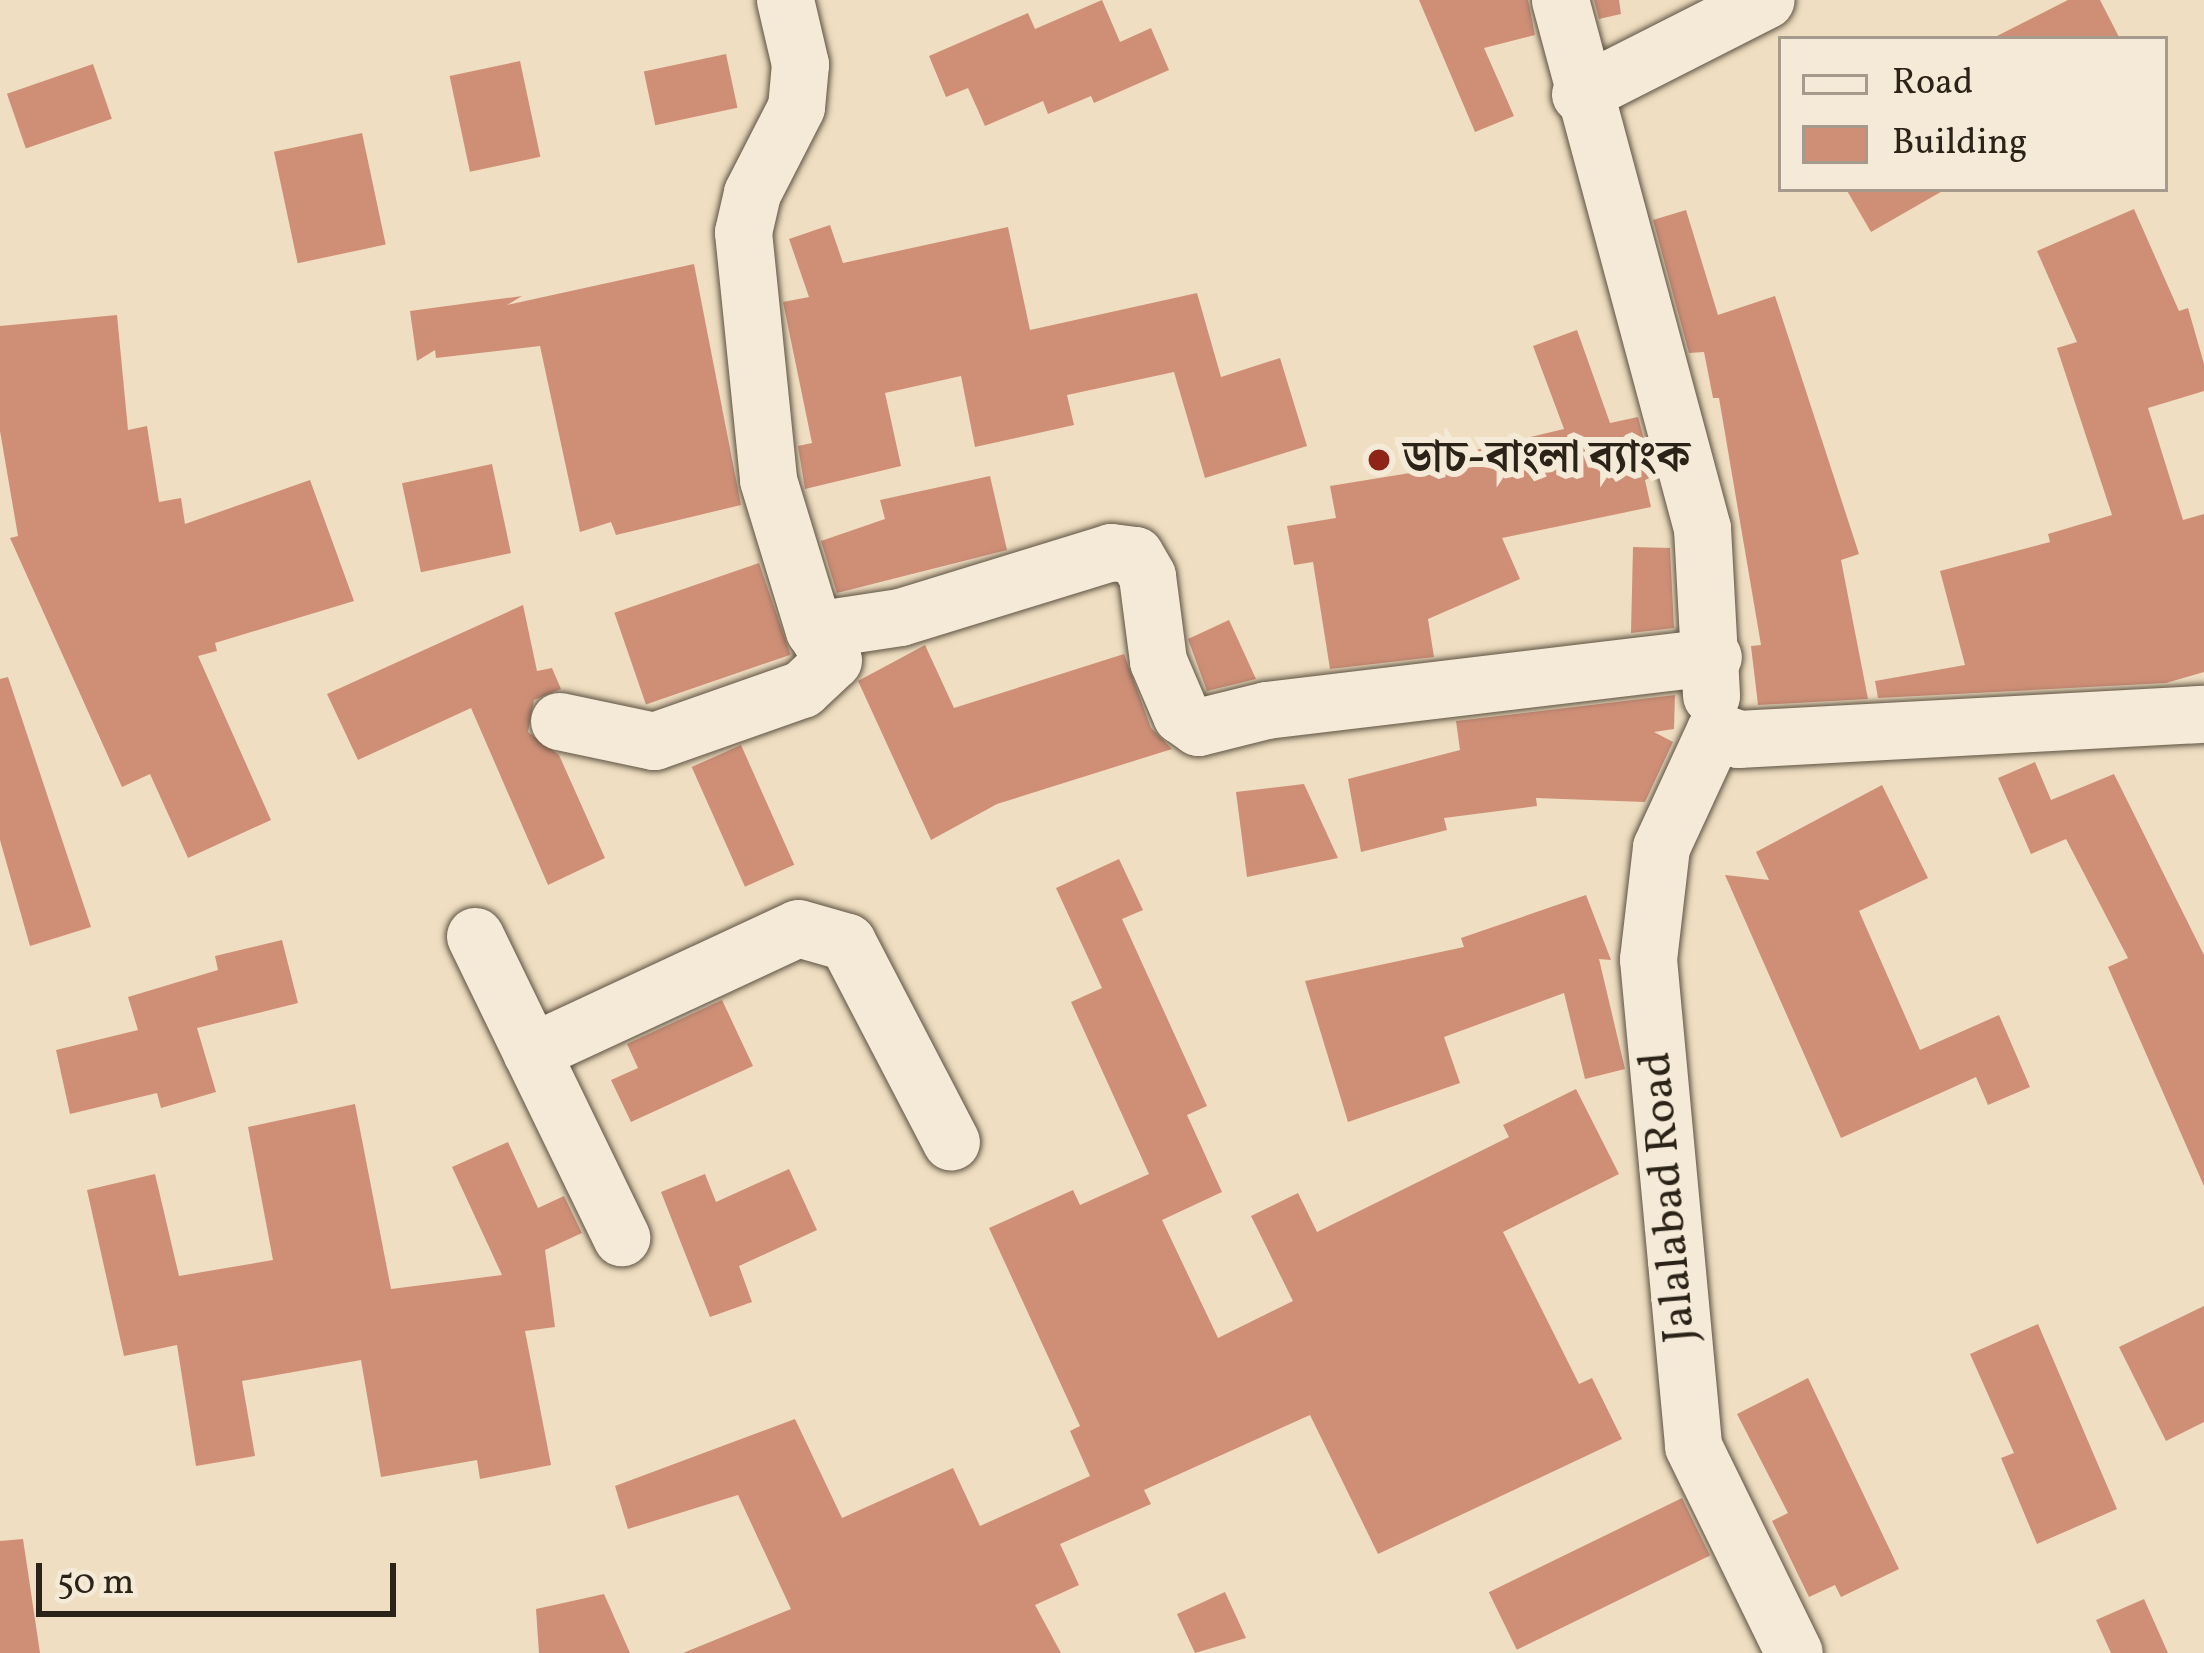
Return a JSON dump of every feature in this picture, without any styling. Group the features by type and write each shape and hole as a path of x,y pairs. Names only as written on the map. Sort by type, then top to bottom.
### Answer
{"street":[{"path":"560,721 654,741 802,689 832,660 814,631 768,480 743,232 752,193 796,107 800,64 785,0"},
{"path":"1559,0 1580,94 1702,528 1715,730 1738,739 2204,714"},
{"path":"1580,94 1765,0"},
{"path":"814,631 900,617 1111,552 1135,555 1147,575 1158,661 1180,715 1198,727 1266,710 1713,657"},
{"name":"Jalalabad Road","path":"1715,730 1661,847 1648,959 1693,1446 1794,1653"},
{"path":"531,1052 798,928 848,942 951,1142"},
{"path":"475,936 621,1237"}],"building":[{"path":"1102,0 1120,42 1151,28 1169,70 1094,103 1091,96 1048,114 1043,101 985,126 968,88 946,97 929,56 1028,13 1035,29"},
{"path":"1419,0 1528,0 1535,35 1484,48 1514,116 1475,132"},
{"path":"1594,0 1619,0 1621,14 1599,19"},
{"path":"2068,0 2100,0 2118,36 1997,36"},
{"path":"726,54 737,108 655,125 644,71"},
{"path":"520,61 540,157 470,172 450,76"},
{"path":"93,64 112,119 26,148 7,94"},
{"path":"362,133 386,245 298,263 274,152"},
{"path":"1848,192 1941,192 1871,232"},
{"path":"2134,209 2179,311 2188,308 2204,364 2204,391 2148,408 2183,520 2204,514 2204,672 2166,683 1878,698 1875,681 1965,665 1940,571 2050,542 2048,534 2112,515 2057,348 2077,342 2037,251"},
{"path":"1686,210 1718,315 1775,296 1859,554 1841,560 1868,699 1758,705 1751,646 1761,645 1719,398 1713,398 1704,352 1689,353 1653,220"},
{"path":"830,225 843,263 1008,227 1030,330 1197,293 1221,377 1280,358 1307,446 1205,478 1174,372 1067,395 1074,425 975,447 961,376 885,393 901,466 805,489 798,446 812,443 783,302 809,297 789,239"},
{"path":"694,264 741,505 616,535 611,522 580,532 540,346 436,358 435,350 417,361 410,311 522,296 507,305"},
{"path":"117,315 128,430 147,426 159,502 181,498 185,524 310,480 354,601 215,643 217,651 198,656 271,820 188,858 150,774 122,787 10,538 18,536 0,431 0,326"},
{"path":"1577,330 1610,423 1638,417 1654,476 1645,480 1651,507 1502,538 1520,579 1428,619 1434,657 1330,669 1313,562 1294,565 1287,526 1336,518 1330,486 1410,473 1408,466 1564,429 1533,346"},
{"path":"492,464 511,553 421,572 402,483"},
{"path":"990,476 1007,550 837,593 821,541 885,519 880,500"},
{"path":"1633,547 1670,548 1674,628 1631,633"},
{"path":"759,563 791,655 646,705 614,613"},
{"path":"523,605 537,671 552,668 561,689 534,700 528,732 559,755 605,858 548,885 471,708 358,760 327,694"},
{"path":"1229,620 1256,679 1207,691 1188,639"},
{"path":"925,645 954,708 1124,654 1151,728 1172,749 997,804 931,840 858,681"},
{"path":"8,677 91,927 30,946 0,840 0,679"},
{"path":"1675,695 1674,729 1654,732 1673,742 1645,802 1536,798 1537,806 1444,818 1447,830 1361,852 1348,779 1460,750 1456,721"},
{"path":"741,745 794,865 745,887 692,767"},
{"path":"2035,762 2051,800 2114,774 2204,955 2204,1186 2108,967 2128,958 2066,839 2031,854 1998,778"},
{"path":"1304,784 1338,858 1247,877 1236,792"},
{"path":"1882,785 1928,878 1859,911 1920,1050 1999,1015 2030,1087 1988,1105 1976,1077 1841,1138 1725,875 1769,880 1756,852"},
{"path":"1119,859 1143,910 1122,919 1207,1106 1187,1115 1222,1192 1162,1220 1218,1338 1293,1301 1251,1216 1298,1193 1317,1232 1509,1137 1503,1125 1576,1089 1619,1174 1503,1232 1579,1384 1592,1378 1622,1439 1378,1554 1310,1415 1144,1490 1151,1504 1060,1544 1079,1585 1035,1605 1061,1653 683,1653 791,1609 738,1495 628,1529 615,1486 795,1419 842,1518 953,1468 980,1526 1090,1476 1070,1431 1080,1426 989,1228 1073,1190 1080,1205 1149,1174 1071,1002 1102,988 1056,888"},
{"path":"1586,895 1611,960 1599,959 1625,1069 1585,1079 1564,993 1444,1037 1460,1083 1348,1122 1305,981 1464,947 1461,938"},
{"path":"282,940 298,1003 197,1028 216,1092 161,1108 157,1093 70,1114 56,1050 138,1030 128,997 218,970 215,956"},
{"path":"722,1000 753,1066 631,1122 611,1080 638,1068 627,1044"},
{"path":"355,1104 391,1289 502,1275 452,1167 508,1142 538,1208 564,1196 582,1233 545,1250 555,1327 525,1331 551,1465 480,1479 477,1460 381,1477 361,1360 242,1381 255,1456 196,1466 177,1345 124,1356 87,1190 155,1174 179,1276 273,1260 248,1127"},
{"path":"789,1169 817,1230 739,1266 752,1302 710,1317 661,1192 705,1174 716,1202"},
{"path":"2204,1306 2204,1422 2166,1441 2119,1347"},
{"path":"2038,1324 2117,1509 2037,1544 2001,1458 2014,1453 1970,1354"},
{"path":"1808,1378 1899,1569 1841,1597 1835,1585 1809,1597 1772,1521 1788,1513 1737,1414"},
{"path":"1682,1498 1710,1556 1517,1650 1489,1592"},
{"path":"23,1539 40,1653 0,1653 0,1541"},
{"path":"1225,1592 1246,1638 1195,1653 1177,1614"},
{"path":"604,1594 630,1653 539,1653 536,1609"},
{"path":"2144,1599 2168,1653 2111,1653 2096,1620"}],"place":[{"name":"ডাচ-বাংলা ব্যাংক","path":"1379,460"}]}
